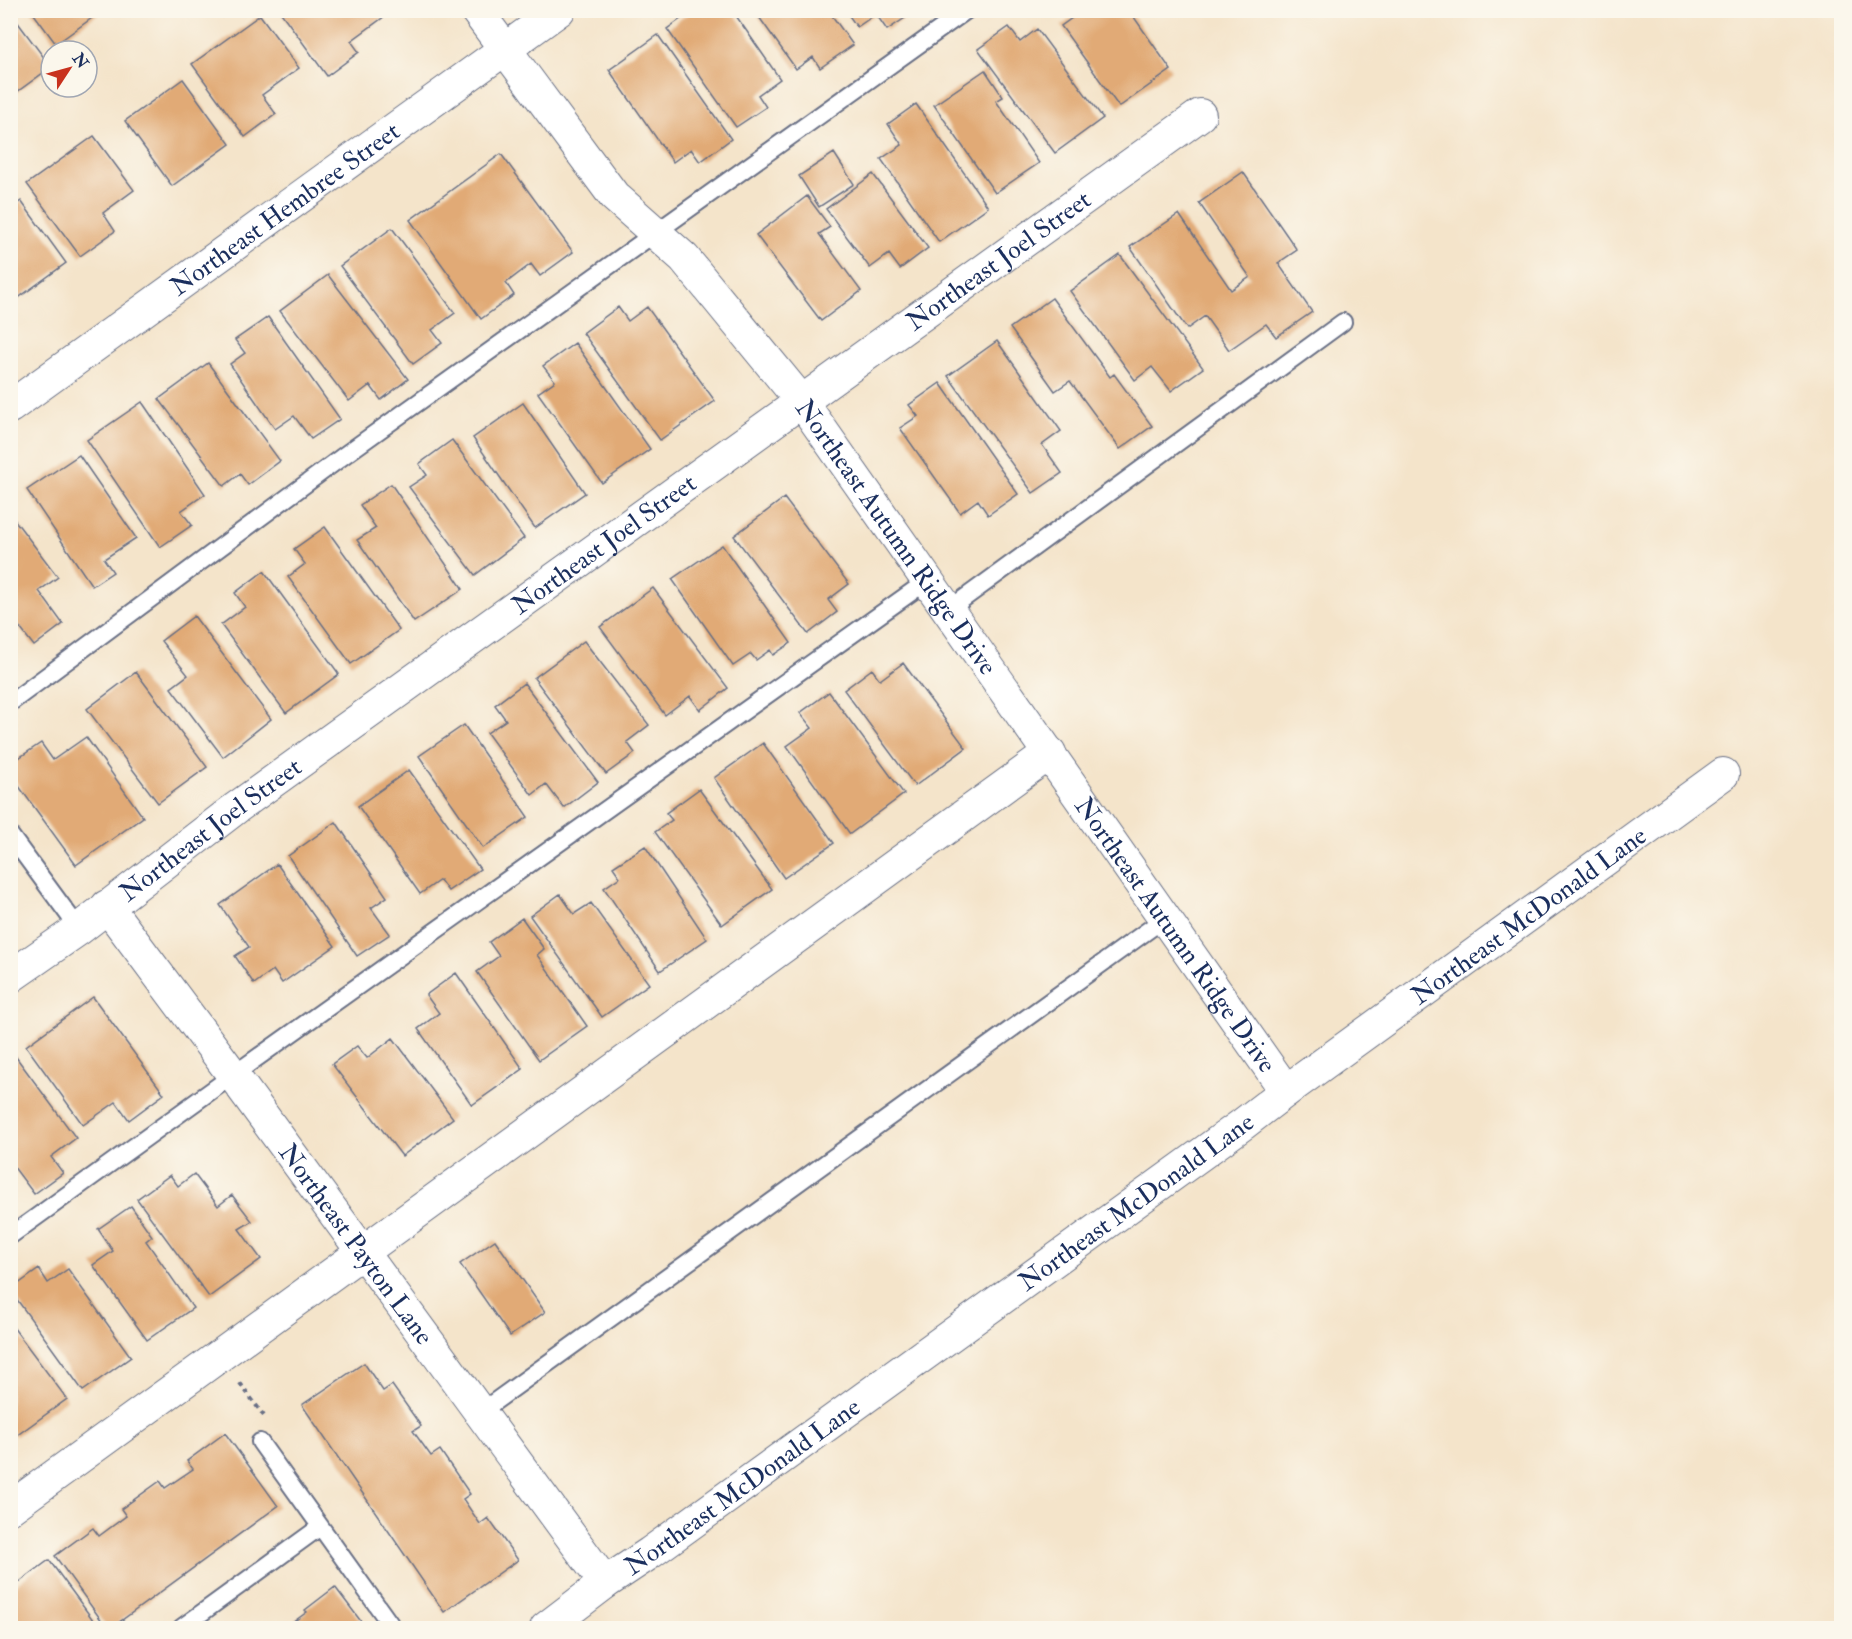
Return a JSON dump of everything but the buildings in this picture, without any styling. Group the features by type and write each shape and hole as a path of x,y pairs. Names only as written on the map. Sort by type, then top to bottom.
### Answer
{"street":[{"name":"Northeast Autumn Ridge Drive","path":"476,10 614,196 684,258 802,402 1286,1091"},
{"name":"Northeast Hembree Street","path":"10,407 559,10"},
{"name":"Northeast Joel Street","path":"10,977 79,928 236,808 1200,115"},
{"path":"10,1508 1050,753"},
{"name":"Northeast McDonald Lane","path":"546,1629 605,1583 1723,774"},
{"name":"Northeast Payton Lane","path":"107,906 605,1583"}],"lane":[{"path":"10,703 346,454 967,10"},
{"path":"948,610 1343,322"},
{"path":"10,1236 927,581"},
{"path":"10,836 79,928"},
{"path":"479,1413 1165,918"},
{"path":"260,1442 393,1629"},
{"path":"181,1629 320,1527"}],"path":[{"path":"220,1356 270,1424 260,1442"}]}
